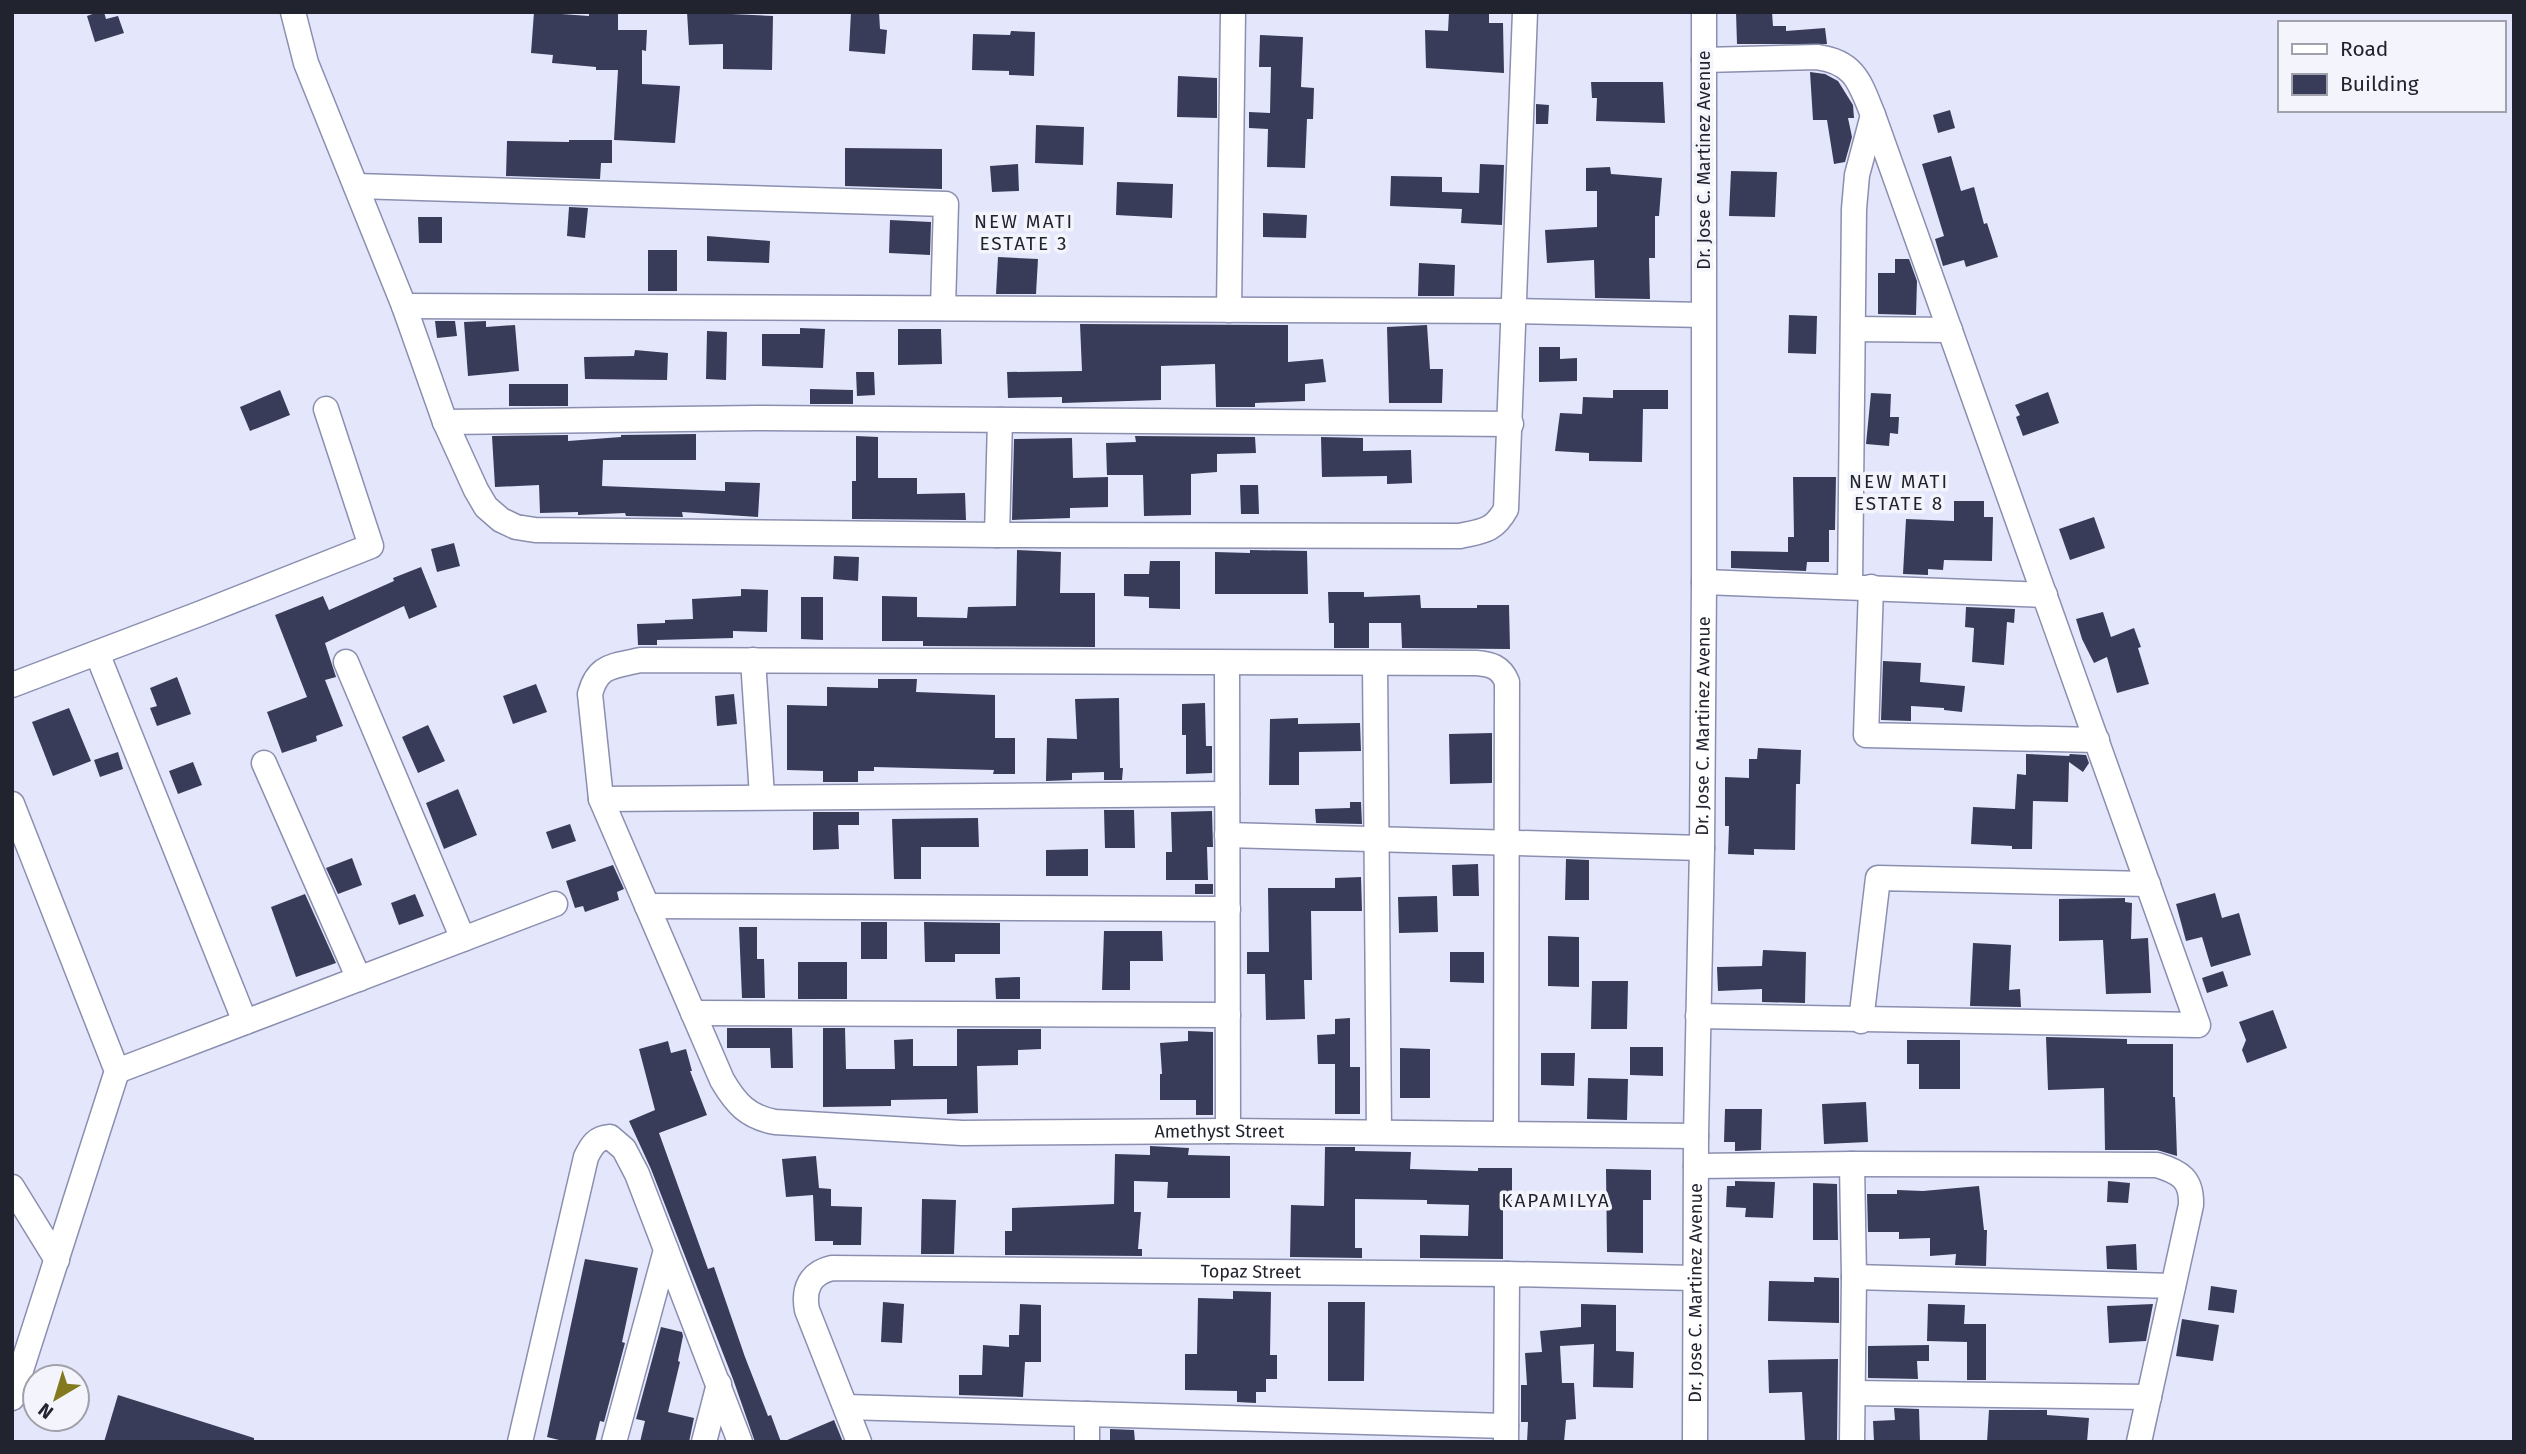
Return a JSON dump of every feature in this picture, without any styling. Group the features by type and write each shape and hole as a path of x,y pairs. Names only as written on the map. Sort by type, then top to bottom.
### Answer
{"street":[{"path":"293,12 306,63 404,306 445,422 486,507 501,520 516,527 535,530 997,535 1460,536 1483,531 1498,524 1506,509 1525,12"},
{"path":"1229,310 1233,12"},
{"name":"Dr. Jose C. Martinez Avenue","path":"1695,1442 1696,1136 1704,582 1704,12"},
{"path":"1698,1017 2198,1025 1858,78 1846,66 1832,59 1817,57 1704,60"},
{"path":"1873,115 1857,175 1854,209 1853,329 1866,734 2096,740"},
{"path":"356,186 946,204 943,309"},
{"path":"404,306 1515,311 1703,315"},
{"path":"1853,329 1950,330"},
{"path":"12,685 371,546 326,409"},
{"path":"445,422 757,418 1511,424"},
{"path":"997,535 1000,420"},
{"path":"1704,582 2045,595"},
{"path":"97,653 245,1022"},
{"path":"1228,1015 693,1013 601,799 590,694 594,680 604,669 640,660 1488,663 1504,675 1507,682 1506,1134"},
{"path":"753,660 762,796"},
{"path":"346,662 463,939"},
{"path":"1227,663 1228,1131"},
{"path":"1375,663 1379,1132"},
{"path":"264,763 359,979"},
{"path":"601,799 1227,794"},
{"path":"12,804 117,1071 12,1398"},
{"path":"1227,835 1702,848"},
{"path":"1861,1021 1878,878 2148,884"},
{"path":"117,1071 555,904"},
{"path":"647,906 1227,909"},
{"name":"Amethyst Street","path":"693,1013 732,1098 744,1110 759,1119 775,1122 962,1133 1228,1131 1696,1136"},
{"path":"520,1442 586,1157 600,1138 610,1137 624,1149 637,1174 740,1442"},
{"path":"1852,1164 1852,1442"},
{"path":"1696,1166 2157,1166 2173,1170 2184,1178 2192,1191 2191,1205 2139,1442"},
{"path":"12,1187 57,1260"},
{"path":"614,1442 666,1250"},
{"name":"Topaz Street","path":"846,1407 805,1300 815,1275 832,1268 1695,1278"},
{"path":"859,1442 846,1407 1087,1414 1506,1434 1507,1274"},
{"path":"1854,1277 2174,1286"},
{"path":"704,1442 719,1384"},
{"path":"1853,1393 2149,1397"},
{"path":"1087,1414 1087,1442"}],"building":[{"path":"104,12 106,19 118,16 124,33 95,42 87,16"},
{"path":"534,12 589,16 589,12 618,12 618,30 647,30 646,51 642,50 642,84 680,86 675,143 614,140 618,70 596,70 596,67 552,63 553,55 531,53"},
{"path":"687,12 773,16 772,70 723,69 723,44 689,45"},
{"path":"851,12 879,12 880,29 887,30 885,54 849,51"},
{"path":"1449,12 1489,12 1489,23 1503,23 1504,73 1426,68 1425,30 1448,31"},
{"path":"1736,12 1772,12 1773,26 1786,26 1786,31 1825,28 1827,44 1737,44"},
{"path":"1011,31 1035,32 1034,76 1009,75 1009,71 972,70 973,34 1010,35"},
{"path":"1260,35 1303,37 1301,87 1314,88 1313,119 1307,119 1305,168 1267,167 1268,129 1249,128 1249,112 1270,113 1271,67 1259,67"},
{"path":"1810,72 1825,74 1838,81 1853,105 1854,118 1848,118 1852,137 1845,162 1834,164 1827,120 1813,120"},
{"path":"1178,76 1217,78 1217,118 1177,117"},
{"path":"1591,82 1663,82 1665,123 1596,121 1597,98 1592,98"},
{"path":"1536,104 1549,105 1548,124 1536,124"},
{"path":"1950,110 1955,128 1938,133 1933,115"},
{"path":"1036,125 1084,127 1083,165 1035,163"},
{"path":"612,140 612,163 601,163 600,179 506,176 507,141"},
{"path":"845,148 942,149 942,189 845,186"},
{"path":"1951,156 1961,191 1974,187 1984,224 1987,223 1998,257 1966,267 1964,260 1943,266 1935,239 1944,236 1922,164"},
{"path":"1018,164 1019,191 992,192 990,166"},
{"path":"1480,164 1504,165 1502,225 1461,223 1462,209 1390,206 1391,176 1442,177 1442,192 1479,193"},
{"path":"1610,167 1611,174 1662,178 1659,216 1655,216 1655,258 1649,258 1650,299 1595,298 1594,260 1547,263 1545,230 1597,227 1597,191 1586,191 1586,168"},
{"path":"1731,171 1777,172 1775,217 1729,216"},
{"path":"1117,182 1173,184 1172,218 1116,215"},
{"path":"569,207 588,208 585,238 567,236"},
{"path":"1263,213 1307,215 1306,238 1263,237"},
{"path":"418,217 442,217 442,243 419,243"},
{"path":"890,220 931,222 930,255 889,253"},
{"path":"707,236 770,241 769,263 707,261"},
{"path":"648,250 677,250 677,291 648,291"},
{"path":"998,257 1038,259 1036,294 996,294"},
{"path":"1895,259 1909,259 1917,281 1916,315 1878,314 1878,273 1895,273"},
{"path":"1419,263 1455,265 1454,296 1418,296"},
{"path":"1789,315 1817,316 1816,354 1788,353"},
{"path":"435,321 455,321 457,336 437,338"},
{"path":"486,321 486,327 515,325 519,371 468,376 464,322"},
{"path":"1080,324 1288,325 1288,362 1323,359 1326,382 1305,384 1305,401 1255,403 1255,407 1216,407 1215,364 1161,366 1161,400 1062,403 1062,397 1008,398 1007,372 1082,371"},
{"path":"1427,325 1430,369 1443,369 1442,403 1389,403 1387,327"},
{"path":"800,328 825,329 823,368 762,366 762,334 800,334"},
{"path":"898,329 941,329 942,364 898,365"},
{"path":"707,331 727,332 726,380 706,379"},
{"path":"1539,347 1560,347 1560,359 1577,358 1577,381 1539,382"},
{"path":"635,350 668,353 667,380 585,379 584,357 634,356"},
{"path":"856,372 874,372 875,395 857,396"},
{"path":"509,384 568,384 568,406 509,406"},
{"path":"810,389 853,390 853,404 810,404"},
{"path":"280,390 290,415 250,431 240,407"},
{"path":"1613,390 1668,390 1668,409 1643,409 1642,462 1589,461 1589,453 1555,451 1560,413 1582,414 1583,397 1613,398"},
{"path":"2048,392 2059,423 2023,436 2016,417 2020,415 2015,405"},
{"path":"1871,393 1891,394 1890,417 1899,417 1898,434 1890,433 1889,446 1866,444"},
{"path":"696,434 696,460 603,460 602,486 725,491 725,482 760,483 758,517 682,512 683,517 626,516 625,513 540,513 539,485 495,487 492,436 568,435 568,441 621,435"},
{"path":"856,436 878,437 878,478 917,478 917,494 965,493 966,520 852,519 852,481 856,481"},
{"path":"1135,436 1255,437 1256,453 1217,454 1217,472 1191,474 1191,515 1144,516 1143,475 1107,475 1106,443 1136,442"},
{"path":"1321,437 1363,438 1363,451 1411,450 1412,483 1387,484 1387,476 1322,477"},
{"path":"1072,438 1073,478 1108,477 1108,507 1070,508 1070,518 1012,520 1014,439"},
{"path":"1793,477 1836,477 1835,530 1829,530 1829,562 1807,562 1806,571 1731,568 1731,551 1788,552 1788,537 1794,537"},
{"path":"1240,485 1258,485 1259,514 1241,514"},
{"path":"1954,501 1984,501 1984,517 1993,517 1992,561 1944,560 1943,570 1928,569 1928,575 1903,574 1906,519 1954,521"},
{"path":"2094,517 2105,548 2070,560 2059,529"},
{"path":"454,543 460,566 437,572 431,549"},
{"path":"1017,550 1061,552 1060,593 1095,593 1095,647 923,646 923,641 882,641 882,596 917,597 917,617 967,618 968,607 1016,606"},
{"path":"1250,550 1307,551 1308,594 1215,594 1215,552 1250,553"},
{"path":"834,556 859,557 858,581 833,579"},
{"path":"1150,561 1180,561 1180,609 1149,608 1149,597 1124,596 1124,574 1149,574"},
{"path":"421,567 437,607 409,619 404,606 325,643 336,677 325,680 343,726 316,736 317,741 282,753 267,712 307,697 275,615 323,596 329,610"},
{"path":"741,589 768,590 767,632 733,631 733,638 657,640 657,645 638,645 637,624 693,619 692,599 741,596"},
{"path":"1328,592 1364,592 1364,597 1420,595 1421,608 1509,605 1510,649 1402,648 1401,623 1369,623 1369,648 1334,648 1334,623 1329,623"},
{"path":"801,597 823,597 823,640 801,639"},
{"path":"1966,607 2015,609 2014,623 2007,622 2004,665 1972,662 1974,628 1965,627"},
{"path":"2103,612 2111,637 2134,628 2149,684 2117,693 2107,657 2094,663 2076,619"},
{"path":"1883,661 1921,663 1920,682 1965,686 1962,712 1911,706 1911,721 1881,720"},
{"path":"177,677 191,714 157,726 150,708 157,706 150,688"},
{"path":"878,679 917,679 916,692 995,695 995,738 1015,738 1015,774 993,774 994,770 874,767 874,771 858,771 858,782 823,782 823,771 787,770 787,705 827,706 827,687 878,688"},
{"path":"536,684 547,712 513,724 503,696"},
{"path":"734,694 737,724 717,726 715,696"},
{"path":"1119,698 1122,780 1104,780 1104,772 1072,773 1072,780 1046,781 1047,738 1077,739 1075,699"},
{"path":"1205,703 1206,746 1212,746 1212,773 1186,774 1186,735 1182,735 1182,704"},
{"path":"69,708 91,761 53,776 32,722"},
{"path":"1298,718 1298,724 1360,723 1361,751 1299,752 1299,785 1269,785 1270,719"},
{"path":"428,725 445,761 418,773 402,737"},
{"path":"1492,733 1492,783 1450,784 1449,734"},
{"path":"1758,748 1801,750 1800,784 1796,784 1795,850 1754,849 1754,855 1728,854 1725,777 1749,778 1749,759 1757,759"},
{"path":"118,752 123,769 100,777 94,760"},
{"path":"2026,754 2086,755 2089,763 2083,772 2069,762 2068,802 2033,801 2032,849 1971,844 1973,807 2015,809 2017,774 2026,775"},
{"path":"193,762 202,785 178,794 169,771"},
{"path":"458,789 477,835 444,849 426,803"},
{"path":"1350,802 1361,802 1362,824 1316,823 1315,809 1350,808"},
{"path":"1104,810 1134,810 1135,848 1105,848"},
{"path":"1212,811 1213,847 1207,847 1208,880 1166,880 1166,852 1172,852 1171,812"},
{"path":"813,812 859,812 859,825 838,825 839,849 813,850"},
{"path":"978,818 979,847 921,847 921,879 894,879 892,819"},
{"path":"570,824 576,841 552,849 546,832"},
{"path":"1088,849 1088,876 1046,876 1046,850"},
{"path":"352,858 362,885 338,894 326,868"},
{"path":"1566,859 1589,860 1589,900 1565,900"},
{"path":"1478,864 1479,896 1453,896 1452,865"},
{"path":"613,865 624,889 617,892 619,900 585,912 583,906 575,908 566,881"},
{"path":"1361,877 1362,911 1311,911 1312,980 1304,980 1305,1019 1266,1020 1265,974 1247,974 1247,952 1269,952 1268,888 1335,888 1335,878"},
{"path":"1195,884 1213,884 1213,894 1195,894"},
{"path":"2215,893 2222,918 2239,913 2251,955 2211,967 2202,937 2186,941 2176,904"},
{"path":"305,894 336,963 296,977 271,907"},
{"path":"415,894 424,916 399,925 391,903"},
{"path":"1437,896 1438,932 1399,933 1398,897"},
{"path":"2125,898 2125,902 2132,903 2131,939 2148,938 2151,993 2106,994 2103,940 2059,941 2059,899"},
{"path":"861,922 887,922 887,959 861,959"},
{"path":"924,922 1000,923 1000,954 955,954 955,962 925,962"},
{"path":"739,927 757,927 757,959 764,959 765,998 742,998"},
{"path":"1104,931 1162,931 1163,961 1130,961 1130,990 1102,990"},
{"path":"1548,936 1579,937 1579,987 1548,986"},
{"path":"1973,943 2011,945 2009,990 2020,989 2021,1007 1970,1006"},
{"path":"1763,950 1806,952 1805,1003 1762,1002 1762,989 1718,991 1717,967 1762,966"},
{"path":"1450,952 1484,952 1484,983 1450,982"},
{"path":"798,962 847,962 847,999 798,999"},
{"path":"2223,971 2228,986 2207,993 2202,978"},
{"path":"1020,977 1020,999 996,999 995,978"},
{"path":"1592,981 1628,981 1627,1029 1591,1029"},
{"path":"2273,1010 2287,1048 2247,1063 2242,1050 2246,1040 2239,1022"},
{"path":"1350,1018 1350,1067 1360,1067 1360,1114 1335,1114 1335,1064 1318,1064 1317,1035 1335,1034 1335,1019"},
{"path":"727,1028 792,1028 793,1068 771,1068 770,1048 727,1048"},
{"path":"823,1028 845,1028 846,1069 895,1069 894,1040 913,1039 913,1066 957,1066 957,1029 1041,1029 1041,1049 1018,1050 1018,1065 977,1066 978,1113 947,1114 947,1099 891,1100 891,1106 823,1107"},
{"path":"1188,1031 1213,1032 1213,1115 1196,1115 1196,1100 1160,1100 1160,1043 1188,1041"},
{"path":"2046,1037 2127,1039 2127,1044 2173,1044 2177,1156 2157,1150 2105,1150 2104,1088 2048,1090"},
{"path":"1907,1040 1960,1040 1960,1089 1919,1089 1919,1064 1907,1064"},
{"path":"668,1041 671,1053 686,1049 690,1071 707,1115 659,1133 708,1269 714,1267 745,1357 781,1442 755,1442 651,1169 629,1121 655,1110 639,1049"},
{"path":"1630,1047 1663,1047 1663,1076 1630,1075"},
{"path":"1400,1048 1430,1049 1430,1098 1400,1098"},
{"path":"1541,1053 1575,1053 1574,1086 1541,1085"},
{"path":"1588,1078 1628,1079 1627,1120 1587,1119"},
{"path":"1866,1102 1868,1142 1824,1144 1822,1104"},
{"path":"1725,1109 1762,1109 1761,1150 1735,1151 1735,1142 1724,1142"},
{"path":"1150,1146 1189,1148 1188,1155 1230,1156 1230,1198 1167,1198 1168,1182 1134,1181 1134,1212 1141,1212 1138,1249 1142,1249 1142,1256 1005,1255 1005,1231 1012,1231 1012,1208 1114,1204 1115,1154 1150,1155"},
{"path":"1325,1147 1355,1147 1355,1151 1411,1152 1410,1169 1478,1171 1478,1168 1512,1168 1512,1206 1503,1206 1503,1259 1420,1258 1420,1235 1468,1236 1469,1205 1427,1204 1427,1200 1355,1199 1355,1248 1362,1248 1362,1258 1290,1257 1291,1205 1324,1206"},
{"path":"816,1156 819,1188 831,1189 831,1206 862,1207 861,1245 833,1245 833,1241 815,1241 813,1195 786,1197 782,1159"},
{"path":"1606,1169 1651,1170 1651,1200 1643,1200 1643,1253 1607,1252"},
{"path":"1735,1181 1775,1182 1773,1218 1745,1217 1746,1208 1726,1207 1727,1186 1735,1186"},
{"path":"2108,1181 2130,1183 2128,1203 2107,1202"},
{"path":"1813,1183 1837,1184 1838,1240 1813,1240"},
{"path":"1979,1186 1984,1230 1987,1230 1986,1266 1955,1265 1956,1254 1930,1256 1930,1238 1899,1239 1899,1232 1868,1232 1867,1194 1897,1194 1897,1190 1923,1191"},
{"path":"922,1199 956,1200 954,1254 921,1254"},
{"path":"2136,1244 2137,1270 2107,1269 2106,1246"},
{"path":"585,1259 638,1268 622,1342 625,1343 604,1422 600,1421 595,1442 567,1442 547,1437"},
{"path":"1814,1277 1839,1278 1839,1323 1768,1321 1769,1281 1814,1282"},
{"path":"2211,1286 2237,1290 2234,1313 2208,1310"},
{"path":"1233,1291 1271,1292 1270,1355 1277,1355 1277,1379 1266,1379 1266,1392 1256,1392 1256,1403 1237,1402 1237,1391 1185,1390 1185,1354 1197,1354 1198,1298 1233,1299"},
{"path":"883,1302 904,1304 902,1343 881,1342"},
{"path":"1328,1302 1365,1302 1364,1381 1328,1381"},
{"path":"1020,1304 1041,1305 1041,1362 1025,1362 1023,1397 959,1395 959,1375 982,1375 983,1345 1009,1347 1009,1335 1019,1335"},
{"path":"1581,1304 1616,1305 1616,1351 1634,1352 1633,1388 1593,1387 1594,1344 1560,1346 1562,1383 1574,1383 1576,1419 1566,1420 1564,1442 1527,1442 1528,1422 1521,1422 1521,1385 1527,1385 1525,1353 1542,1352 1540,1331 1581,1327"},
{"path":"1928,1304 1965,1305 1964,1324 1986,1324 1986,1380 1967,1380 1967,1342 1927,1341"},
{"path":"2153,1304 2146,1341 2109,1343 2107,1306"},
{"path":"2182,1319 2219,1325 2213,1361 2176,1356"},
{"path":"661,1327 682,1332 683,1336 668,1412 694,1418 689,1442 640,1442 645,1421 636,1419"},
{"path":"1929,1345 1929,1361 1917,1361 1918,1379 1868,1378 1868,1346"},
{"path":"1838,1359 1837,1442 1805,1442 1802,1392 1769,1393 1768,1360"},
{"path":"118,1395 254,1438 254,1442 104,1442"},
{"path":"1894,1408 1919,1409 1920,1442 1874,1442 1873,1421 1895,1420"},
{"path":"1989,1410 2047,1410 2047,1415 2089,1418 2087,1442 1987,1442"},
{"path":"834,1420 843,1442 785,1442 785,1441"},
{"path":"1110,1429 1134,1430 1135,1442 1110,1442"}],"district":[{"name":"NEW MATI ESTATE 3","path":"1024,232"},
{"name":"NEW MATI ESTATE 8","path":"1899,492"},
{"name":"KAPAMILYA","path":"1556,1200"}]}
